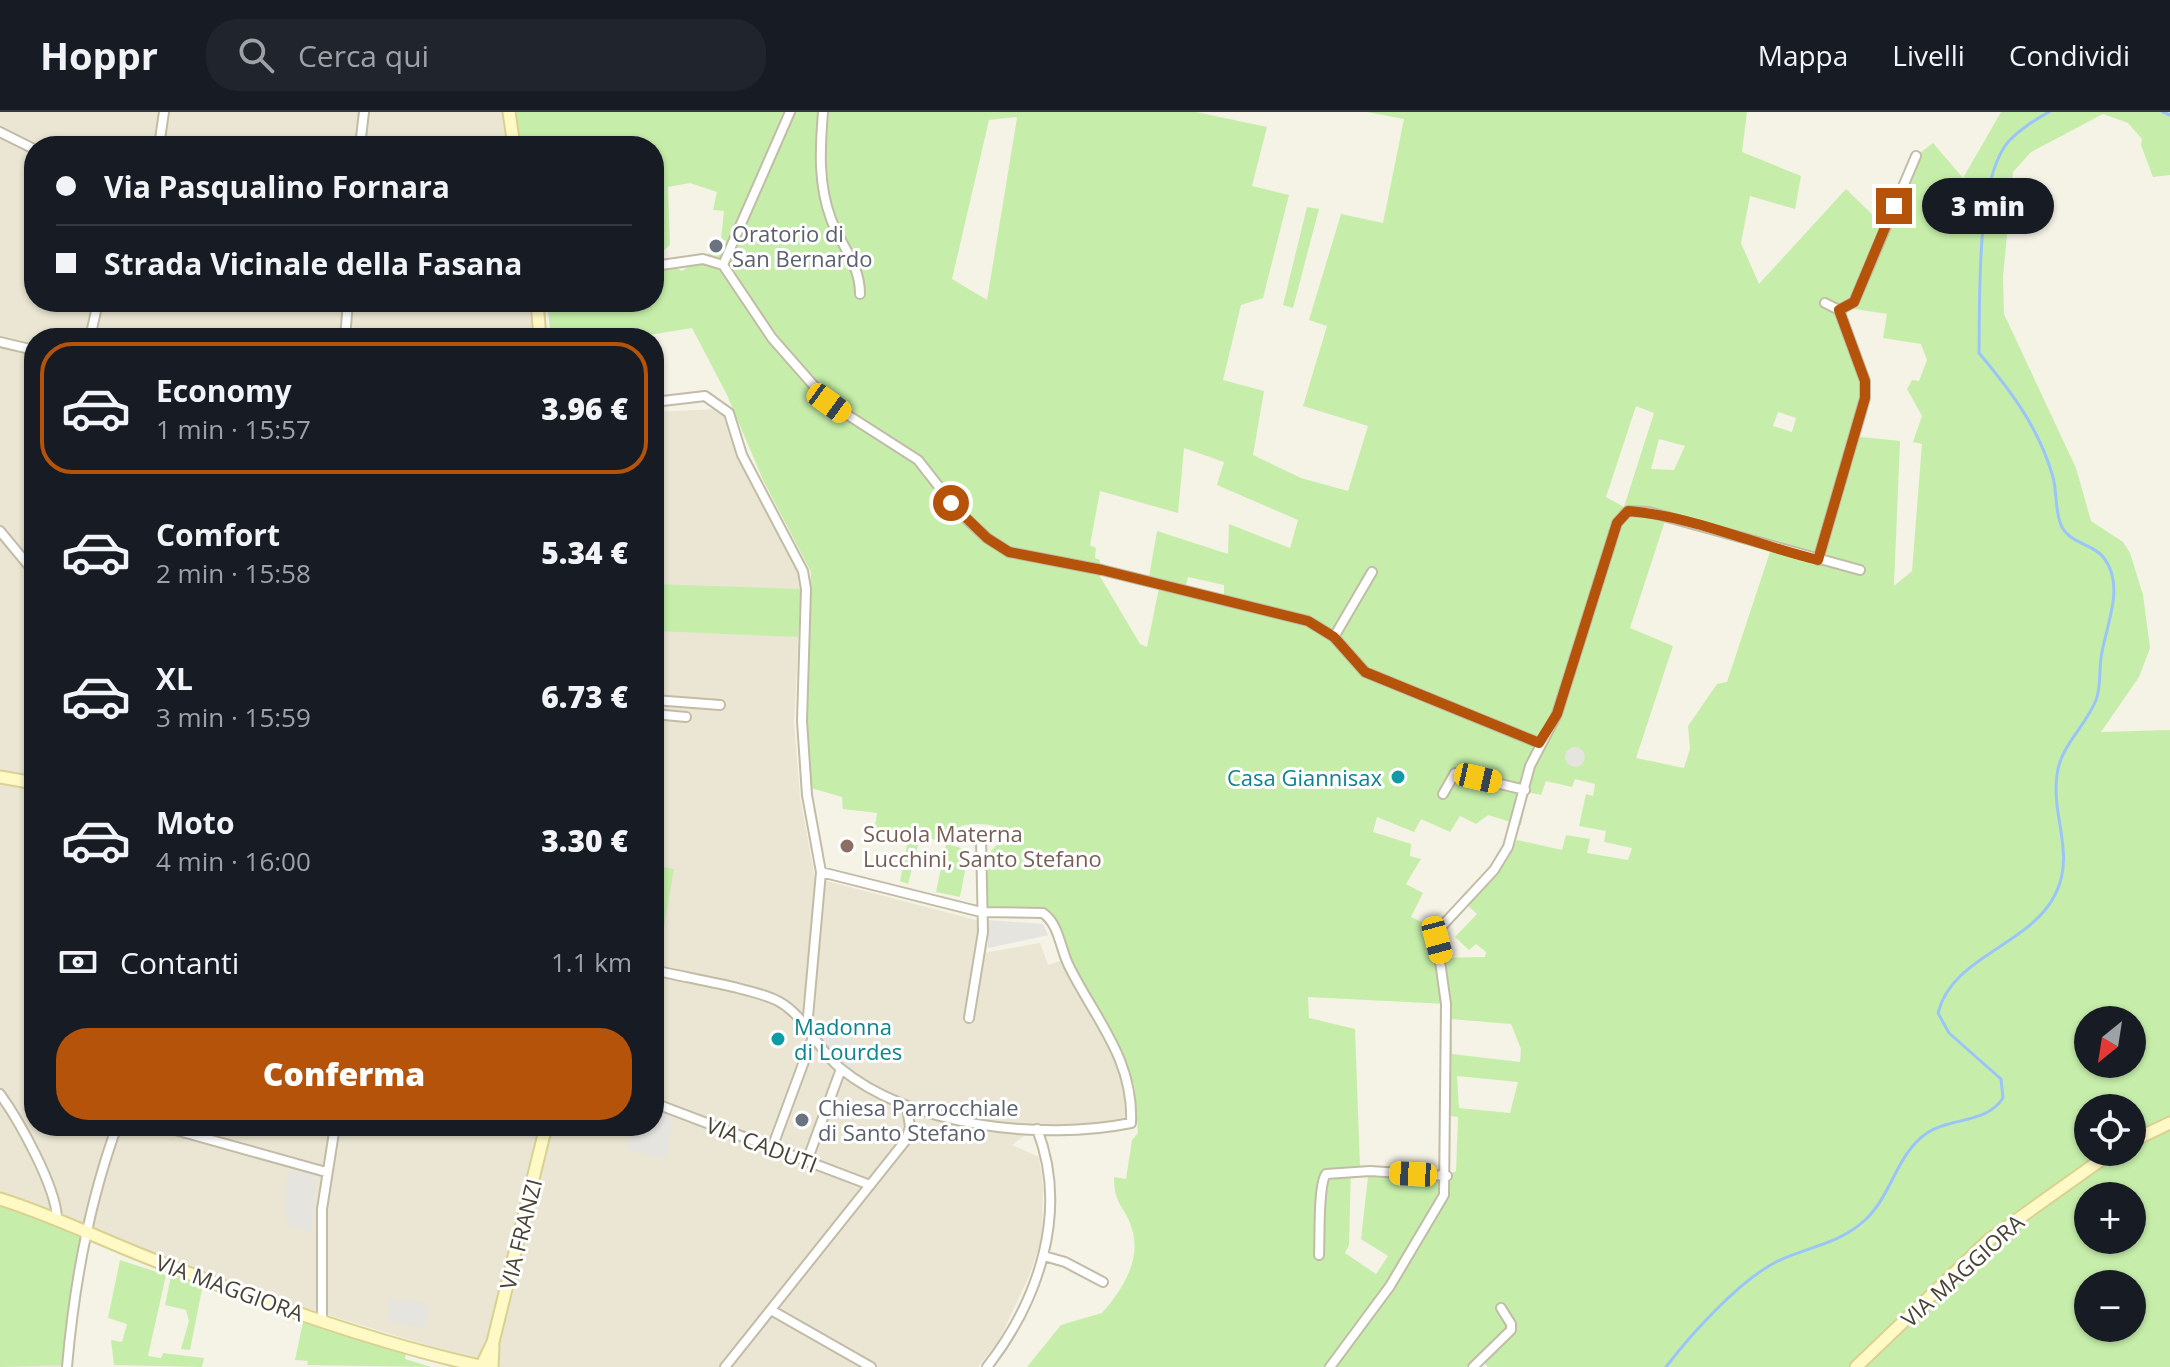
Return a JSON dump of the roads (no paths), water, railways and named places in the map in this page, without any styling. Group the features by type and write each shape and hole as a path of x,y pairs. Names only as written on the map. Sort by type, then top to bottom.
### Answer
{"main road":[{"path":"509,112 513,136"},
{"path":"0,777 24,781"},
{"path":"2146,1134 2170,1123"},
{"name":"VIA FRANZI","path":"480,1366 493,1342 544,1136"},
{"name":"VIA MAGGIORA","path":"1856,1367 1990,1239 2092,1166"},
{"name":"VIA MAGGIORA","path":"0,1199 57,1218 169,1266 322,1320 480,1366"}],"street":[{"path":"160,136 164,112"},
{"path":"361,136 364,112"},
{"path":"723,265 790,112"},
{"path":"823,112 820,176 831,220 860,274 860,294"},
{"path":"0,132 24,144"},
{"path":"1839,310 1854,302 1916,156"},
{"path":"664,265 703,259 723,265 772,338 829,403 918,460 958,511 987,538 1009,552 1317,624 1334,637 1365,672 1539,743"},
{"path":"1818,560 1865,398 1865,381 1839,310 1825,303"},
{"path":"0,342 24,348"},
{"path":"664,401 705,396 729,413 742,455 803,571 806,589 802,721 807,795 821,872 807,1028"},
{"path":"1330,1367 1421,1239 1444,1195 1447,1176 1446,1004 1437,940 1442,926 1494,870 1508,847 1539,743 1557,714 1617,523 1628,511 1688,522 1860,570"},
{"path":"0,531 24,560"},
{"path":"1334,637 1372,572"},
{"path":"664,701 720,705"},
{"path":"664,715 686,717"},
{"path":"1443,794 1455,773 1525,790"},
{"path":"969,1018 985,932 981,912 981,838"},
{"path":"664,972 775,1000 797,1013 841,1069 907,1107 988,1124 1037,1129 1095,1130 1131,1123 1129,1085 1111,1038 1069,967 1052,919 1043,913 981,912 821,872"},
{"path":"772,1148 813,1037"},
{"path":"807,1161 841,1069"},
{"path":"0,1094 46,1180 57,1206 57,1218"},
{"name":"VIA CADUTI","path":"664,1107 870,1185"},
{"path":"725,1367 906,1140 910,1127 907,1107"},
{"path":"987,1367 1004,1345 1044,1256 1050,1230 1051,1185 1046,1151 1037,1129"},
{"path":"67,1367 73,1300 100,1171 113,1136"},
{"path":"197,1136 326,1172"},
{"path":"322,1320 322,1209 333,1136"},
{"path":"1319,1255 1323,1212 1320,1182 1326,1174 1370,1171 1447,1176"},
{"path":"1044,1256 1065,1262 1103,1282"},
{"path":"1473,1367 1511,1330 1511,1324 1501,1308"},
{"path":"771,1310 871,1367"}],"waterway":[{"path":"1666,1367 1716,1309 1747,1282 1776,1262 1843,1235 1864,1221 1881,1200 1908,1152 1927,1133 1987,1112 2003,1098 2001,1079 1949,1033 1938,1013 1946,994 1959,978 2028,927 2055,895 2063,865 2057,775 2068,745 2098,695 2101,658 2114,594 2110,569 2104,558 2075,540 2061,525 2053,477 2040,442 2013,396 1979,353 1980,276 1989,189 2005,146 2032,122 2049,112"},
{"path":"2163,112 2170,115"}],"place":[{"name":"Oratorio di San Bernardo","path":"716,246"},
{"name":"Casa Giannisax","path":"1398,777"},
{"name":"Scuola Materna Lucchini, Santo Stefano","path":"847,846"},
{"name":"Madonna di Lourdes","path":"778,1039"},
{"name":"Chiesa Parrocchiale di Santo Stefano","path":"802,1120"}]}
